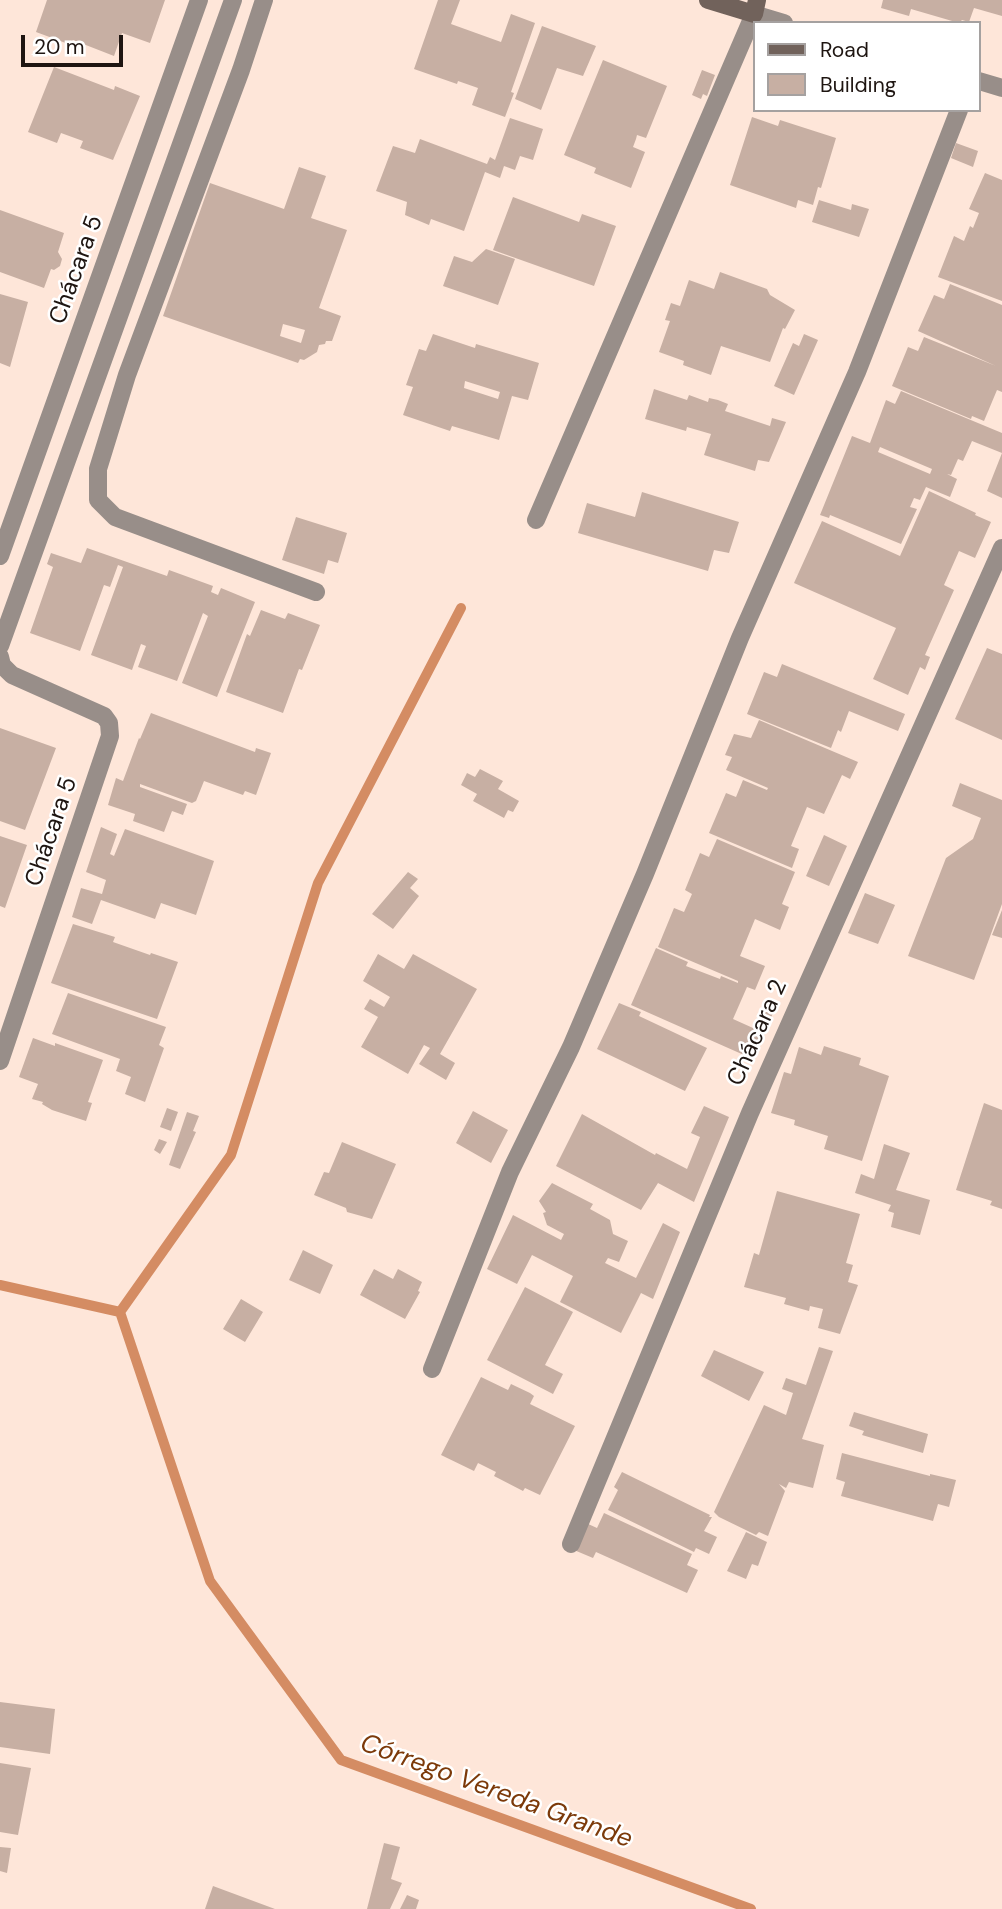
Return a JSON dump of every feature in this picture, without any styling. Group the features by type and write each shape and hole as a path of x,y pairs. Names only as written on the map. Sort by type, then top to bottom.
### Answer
{"street":[{"name":"Chácara 5","path":"0,556 199,0"},
{"path":"0,646 233,0"},
{"path":"264,0 241,70 127,375 98,469 98,500 115,517 316,592"},
{"path":"708,0 756,7 780,21"},
{"path":"536,520 756,7"},
{"path":"981,82 1002,88"},
{"path":"432,1369 510,1172 571,1047 645,874 740,638 857,372 959,112"},
{"name":"Chácara 2","path":"571,1544 750,1113 1002,548"},
{"name":"Chácara 5","path":"0,657 2,665 12,675 104,716 109,723 110,736 0,1060"}],"building":[{"path":"47,0 165,0 150,43 122,33 114,56 73,40 71,45 36,32"},
{"path":"438,0 460,0 451,24 501,42 511,14 535,23 505,117 472,105 478,88 458,81 457,84 414,69"},
{"path":"883,0 1002,0 1002,16 974,8 969,21 952,21 911,9 909,16 881,8"},
{"path":"542,26 596,46 583,76 557,68 541,110 515,99"},
{"path":"603,60 667,86 646,138 637,135 633,147 645,152 631,188 594,173 596,168 564,155"},
{"path":"54,67 114,90 115,86 140,96 113,160 80,148 83,141 61,133 57,143 28,132"},
{"path":"702,70 715,75 707,96 703,94 701,99 692,95"},
{"path":"752,117 778,126 780,120 836,138 813,205 798,200 796,208 730,185"},
{"path":"510,118 543,129 533,160 520,156 515,170 504,166 500,178 485,172 464,231 431,219 429,225 405,215 407,202 376,191 393,146 415,153 420,139 487,164 490,157 495,160"},
{"path":"956,143 978,151 973,167 951,158"},
{"path":"299,167 326,176 311,218 347,230 319,308 341,316 332,341 319,345 317,352 304,360 300,359 298,363 163,316 210,183 284,209","holes":["283,324 305,330 301,343 280,336"]},
{"path":"985,173 1002,180 1002,301 938,277 954,236 964,241 970,226 973,228 979,213 969,209"},
{"path":"513,197 579,222 582,214 616,226 594,286 493,250"},
{"path":"819,200 851,210 852,204 869,209 859,237 812,222"},
{"path":"0,210 64,233 58,252 62,259 60,266 51,269 44,288 0,272"},
{"path":"486,249 515,259 498,305 443,286 454,256 472,262"},
{"path":"720,272 767,289 770,295 795,310 785,329 783,328 770,362 721,346 711,375 683,365 684,361 659,352 670,321 665,320 671,303 680,306 689,280 714,289"},
{"path":"950,284 1002,305 1002,392 997,390 984,421 972,416 971,419 892,386 908,347 918,351 924,337 996,366 918,331 934,295 944,299"},
{"path":"0,294 28,302 10,367 0,363"},
{"path":"433,334 475,348 476,344 539,363 528,400 512,396 499,440 452,426 450,431 403,415 413,387 406,385 419,349 426,351","holes":["465,381 500,392 498,399 464,388"]},
{"path":"804,334 818,340 794,395 774,386 793,343 799,346"},
{"path":"654,389 687,400 689,395 708,402 709,398 718,400 728,404 725,411 770,426 772,418 786,422 769,462 758,460 755,471 704,455 711,434 687,427 686,431 645,419"},
{"path":"901,391 1002,433 1002,453 972,441 963,461 958,459 951,475 947,474 957,479 950,497 926,487 920,500 914,498 910,507 917,509 901,544 830,515 829,518 820,515 852,436 870,443 886,400 895,404","holes":["880,447 932,469 930,474 878,452"]},
{"path":"1002,453 1002,498 987,491"},
{"path":"929,491 991,522 975,558 959,551 944,585 954,590 925,655 930,657 925,670 920,667 908,695 873,679 896,628 794,583 822,521 900,556"},
{"path":"642,492 739,522 729,553 714,550 708,571 578,533 587,503 635,517"},
{"path":"296,517 347,533 338,563 328,560 324,574 282,560"},
{"path":"87,548 167,576 169,570 213,586 211,592 218,595 221,588 255,602 217,697 182,683 208,616 203,613 177,681 138,667 146,646 141,644 132,670 91,655 123,567 118,565 110,587 104,585 80,651 30,633 53,567 47,564 51,553 81,563"},
{"path":"261,610 285,619 288,613 320,625 302,670 299,669 283,713 226,692 247,634 250,636"},
{"path":"987,648 1002,654 1002,740 955,719"},
{"path":"782,664 905,714 898,731 849,711 831,748 747,714 764,672 777,677"},
{"path":"151,713 255,752 256,748 271,753 256,795 245,791 243,795 204,781 196,801 192,803 140,784 140,787 187,804 183,815 172,811 164,832 133,821 135,814 108,805 116,778 123,781"},
{"path":"759,720 858,762 850,779 842,775 824,814 807,807 791,846 799,849 792,868 709,833 726,793 736,797 743,780 767,790 768,788 726,770 732,757 725,755 734,734 751,738"},
{"path":"0,728 56,748 25,830 0,821"},
{"path":"480,769 503,781 498,789 519,801 513,812 508,810 504,818 473,801 477,794 461,785 467,773 475,777"},
{"path":"960,783 1002,800 1002,904 974,980 908,956 946,858 973,839 981,818 952,806"},
{"path":"101,827 117,834 110,854 114,856 125,829 214,861 196,915 161,903 155,919 101,900 92,924 72,917 81,888 102,894 106,880 86,872"},
{"path":"824,835 847,846 829,886 806,876"},
{"path":"0,836 27,845 5,908 0,906"},
{"path":"717,839 795,872 782,904 789,907 780,930 755,919 740,956 765,966 755,990 747,987 733,1019 753,1028 762,1008 773,1013 753,1059 631,1005 656,948 688,962 686,966 738,983 658,947 674,908 684,912 692,894 685,890 700,853 709,857"},
{"path":"408,872 418,879 410,888 419,896 393,929 372,914"},
{"path":"865,893 895,905 878,944 848,933"},
{"path":"1002,910 1002,938 992,935"},
{"path":"73,924 115,937 113,942 178,962 157,1019 51,983"},
{"path":"378,954 404,969 413,954 477,989 440,1054 455,1063 446,1080 419,1064 430,1048 424,1045 408,1074 361,1047 378,1017 364,1009 370,999 384,1007 390,997 363,981"},
{"path":"68,993 166,1027 159,1045 164,1048 145,1102 125,1094 131,1077 116,1071 120,1059 52,1034"},
{"path":"619,1003 641,1012 639,1016 707,1048 685,1091 597,1049"},
{"path":"33,1038 103,1060 88,1102 92,1103 86,1121 52,1110 42,1104 43,1102 32,1099 38,1084 19,1077"},
{"path":"824,1046 861,1058 859,1065 889,1076 862,1161 824,1149 828,1136 794,1125 795,1120 771,1113 784,1072 791,1074 799,1047 821,1055"},
{"path":"984,1103 1002,1110 1002,1209 990,1205 992,1201 956,1190"},
{"path":"704,1106 729,1117 694,1202 658,1183 641,1210 556,1166 582,1114 655,1155 656,1153 687,1169 700,1137 691,1133"},
{"path":"167,1108 178,1112 171,1131 160,1127"},
{"path":"473,1111 508,1130 491,1163 456,1143"},
{"path":"187,1112 199,1116 193,1131 196,1132 180,1169 169,1165"},
{"path":"159,1139 167,1142 160,1154 154,1150"},
{"path":"342,1142 396,1164 372,1219 347,1212 346,1208 314,1195 324,1172 329,1173"},
{"path":"884,1144 910,1153 896,1190 930,1200 920,1235 891,1227 894,1213 888,1211 891,1205 855,1193 861,1174 874,1179"},
{"path":"552,1183 593,1204 590,1209 610,1220 613,1234 628,1241 619,1262 608,1258 605,1263 636,1278 663,1223 680,1232 653,1299 641,1293 621,1333 560,1302 573,1276 532,1255 517,1284 487,1269 513,1215 561,1240 564,1234 547,1225 543,1213 546,1212 539,1201"},
{"path":"777,1191 860,1214 846,1263 853,1265 848,1282 858,1285 840,1334 818,1328 823,1309 810,1306 809,1311 784,1304 786,1298 744,1287 754,1253 759,1255"},
{"path":"303,1250 333,1265 320,1294 289,1280"},
{"path":"374,1269 393,1279 398,1269 422,1282 418,1291 420,1292 405,1319 360,1295"},
{"path":"525,1287 573,1312 545,1365 563,1374 553,1394 487,1360"},
{"path":"241,1299 263,1312 245,1342 223,1329"},
{"path":"819,1347 833,1351 802,1439 824,1445 813,1488 789,1482 786,1488 779,1484 785,1491 768,1536 759,1532 756,1535 714,1512 764,1405 786,1415 793,1393 782,1389 786,1378 806,1385"},
{"path":"714,1350 764,1372 749,1401 701,1376"},
{"path":"481,1377 508,1390 511,1384 530,1393 534,1396 530,1404 575,1426 540,1495 525,1488 523,1491 494,1476 496,1472 478,1463 474,1471 441,1455"},
{"path":"854,1412 928,1434 923,1453 862,1435 864,1431 849,1426"},
{"path":"842,1453 956,1480 949,1507 938,1504 933,1521 841,1496 845,1482 836,1479"},
{"path":"622,1472 710,1515 709,1517 712,1517 704,1531 717,1537 709,1554 696,1548 694,1552 608,1510 618,1490 614,1487"},
{"path":"604,1513 692,1554 687,1565 698,1570 687,1593 596,1552 593,1558 574,1550 586,1523 597,1528"},
{"path":"746,1532 767,1542 758,1566 752,1564 746,1579 727,1571"},
{"path":"0,1702 55,1709 50,1754 0,1747"},
{"path":"0,1763 31,1768 18,1835 0,1832"},
{"path":"384,1843 400,1847 391,1879 402,1883 390,1909 367,1909"},
{"path":"0,1847 11,1848 7,1873 0,1871"},
{"path":"213,1886 275,1909 205,1909"},
{"path":"407,1895 419,1900 416,1909 400,1909"}],"waterway":[{"path":"120,1312 231,1155 318,883 461,608"},
{"name":"Córrego Vereda Grande","path":"0,1285 120,1312 210,1581 341,1760 751,1909"}]}
